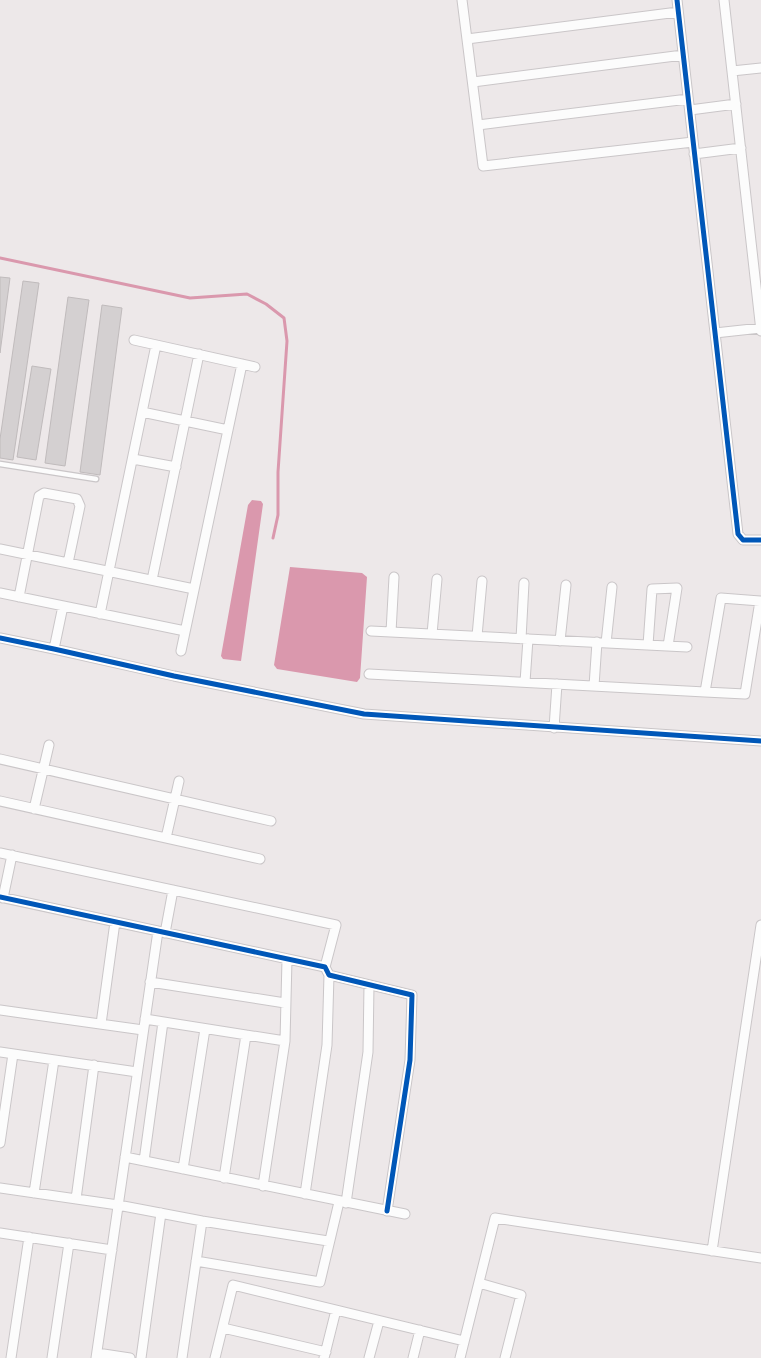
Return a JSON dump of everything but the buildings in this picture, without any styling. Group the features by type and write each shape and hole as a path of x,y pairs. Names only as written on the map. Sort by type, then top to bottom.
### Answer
{"street":[{"path":"462,0 484,166 693,142"},
{"path":"677,0 738,534 743,540 761,540"},
{"path":"715,333 761,330 724,0"},
{"path":"467,39 678,12"},
{"path":"472,82 683,55"},
{"path":"732,71 761,68"},
{"path":"478,125 688,99"},
{"path":"690,110 736,104"},
{"path":"694,154 740,148"},
{"path":"134,340 255,366"},
{"path":"100,614 156,345"},
{"path":"152,580 199,354"},
{"path":"181,651 242,364"},
{"path":"142,412 228,430"},
{"path":"133,459 176,466"},
{"path":"19,597 39,496 44,493 77,500 80,506 68,563"},
{"path":"0,549 194,589"},
{"path":"391,632 394,577"},
{"path":"432,634 437,579"},
{"path":"477,636 482,581"},
{"path":"524,583 525,682"},
{"path":"560,640 566,585"},
{"path":"594,686 612,587"},
{"path":"648,645 652,589 677,588 668,646"},
{"path":"0,594 185,631"},
{"path":"369,674 525,682 594,686 704,692 744,694 760,601 721,598 704,692"},
{"path":"54,649 63,606"},
{"path":"371,631 687,647"},
{"path":"0,638 174,676 364,714 761,741"},
{"path":"554,728 558,684"},
{"path":"34,809 49,744"},
{"path":"0,759 271,821"},
{"path":"166,838 179,781"},
{"path":"0,801 260,859"},
{"path":"0,853 336,924 327,971 327,1045 305,1194"},
{"path":"12,855 2,897 287,959 369,985 412,995 410,1060 387,1211"},
{"path":"130,1358 96,1356 150,982 173,890"},
{"path":"101,1024 115,922"},
{"path":"712,1251 761,925"},
{"path":"263,1186 285,1041 287,959"},
{"path":"150,982 285,1003"},
{"path":"196,1261 320,1282 328,1241 342,1202 368,1052 369,985"},
{"path":"0,1010 143,1030"},
{"path":"145,1019 285,1041"},
{"path":"144,1161 163,1022"},
{"path":"183,1169 205,1029"},
{"path":"224,1178 246,1035"},
{"path":"0,1052 137,1072"},
{"path":"0,1143 13,1054"},
{"path":"34,1193 54,1060"},
{"path":"76,1199 94,1065"},
{"path":"125,1157 405,1214"},
{"path":"0,1188 118,1205 202,1221 328,1241"},
{"path":"141,1358 161,1213"},
{"path":"460,1358 495,1218 761,1258"},
{"path":"182,1358 202,1221"},
{"path":"0,1232 112,1250"},
{"path":"11,1358 29,1237"},
{"path":"52,1358 69,1243"},
{"path":"479,1283 521,1295 506,1358"},
{"path":"216,1358 233,1286 464,1341"},
{"path":"223,1328 325,1355 336,1310"},
{"path":"369,1358 379,1321"},
{"path":"413,1358 420,1330"}],"lane":[{"path":"0,464 96,479"}],"shaded area":[{"path":"252,500 261,501 263,504 241,661 223,659 221,656 248,505"},
{"path":"290,567 362,573 367,577 360,678 357,682 277,669 274,665"}],"waterway":[{"path":"0,258 190,298 247,294 266,304 284,318 287,341 278,472 278,515 273,538"}],"cycle path":[{"path":"677,0 738,534 743,540 761,540"},
{"path":"0,638 174,676 364,714 761,741"},
{"path":"0,897 325,967 329,975 412,995 410,1060 387,1211"}]}
